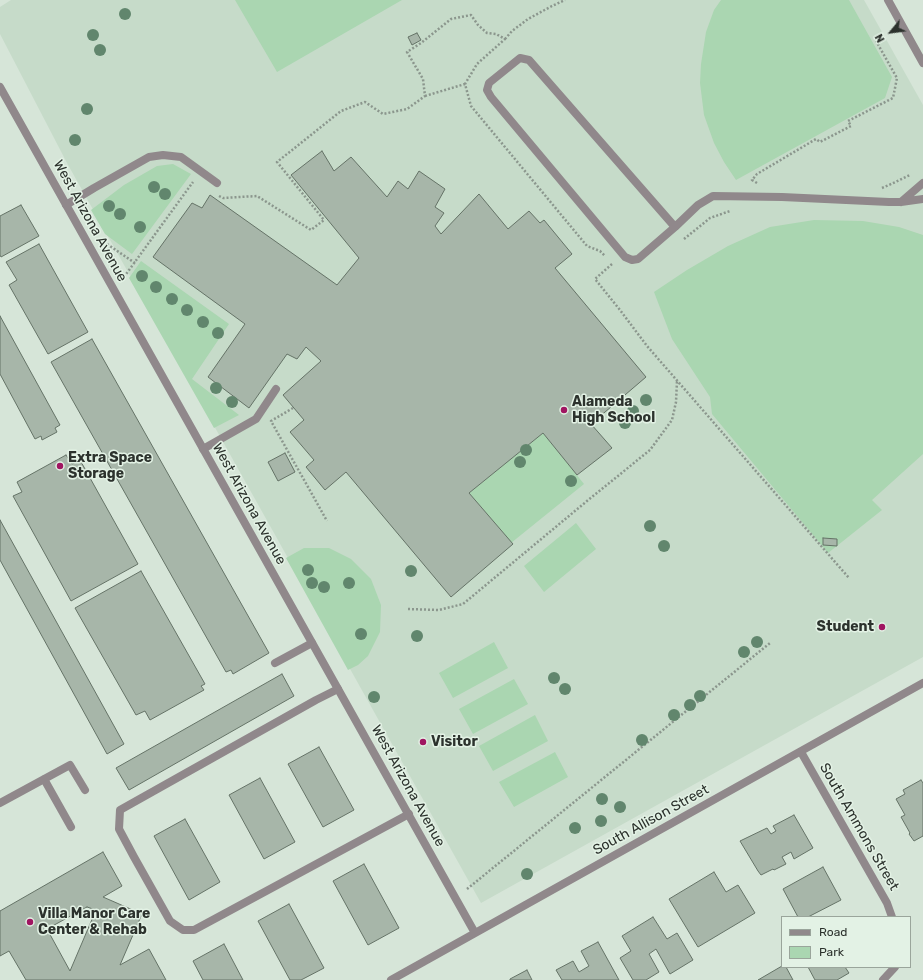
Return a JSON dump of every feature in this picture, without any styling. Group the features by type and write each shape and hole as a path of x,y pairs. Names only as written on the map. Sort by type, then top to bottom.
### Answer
{"street":[{"path":"888,0 923,63"},
{"path":"675,227 529,60 520,58 489,83 487,90 491,97 625,257 632,260 638,260 675,227 698,206 714,196 901,202 923,199"},
{"name":"West Arizona Avenue","path":"0,87 475,933"},
{"path":"66,205 150,157 163,155 181,157 217,183"},
{"path":"901,202 923,183"},
{"path":"203,449 256,419 276,389"},
{"path":"275,663 312,643"},
{"name":"South Allison Street","path":"391,980 923,683"},
{"path":"338,689 120,810 119,829 141,870 170,921 183,930 194,930 409,814"},
{"name":"South Ammons Street","path":"801,752 887,903 892,916"},
{"path":"0,803 70,765 85,790"},
{"path":"44,779 71,827"},
{"path":"884,980 895,968"}],"path":[{"path":"217,195 223,198 257,196 311,230 324,220 277,162 340,111 365,102 383,114 407,110 425,96 465,84 477,64 512,31 528,19 565,0"},
{"path":"425,96 423,79 407,52 421,43 451,19 471,15 486,33 496,34 505,39"},
{"path":"760,184 752,180 757,174 816,139 820,142 851,126 848,122 893,98 897,78 876,41"},
{"path":"465,84 471,106 587,246 600,251 613,264 594,280 620,310 647,346 849,578"},
{"path":"124,277 201,171"},
{"path":"882,188 916,172"},
{"path":"193,182 199,185"},
{"path":"680,242 710,218 734,210"},
{"path":"107,244 134,263"},
{"path":"408,609 440,610 463,604 650,450 672,420 676,402 677,380"},
{"path":"294,408 271,421 327,521"},
{"path":"467,889 770,643"}],"shaded area":[{"name":"Alameda High School","path":"11,0 864,0 923,105 923,657 481,903 67,163 0,34 0,7"}],"green space":[{"path":"235,0 402,0 277,72"},
{"path":"721,0 849,0 892,77 885,98 736,180 714,143 704,115 700,83 701,64 706,32 714,10"},
{"path":"173,164 191,174 132,254 105,234 91,210 124,185 157,166"},
{"path":"814,220 863,221 899,227 923,235 923,454 872,500 882,510 828,553 712,414 710,397 672,339 654,292 687,270 728,246 770,227"},
{"path":"141,261 229,324 192,379 239,415 214,428 129,278"},
{"path":"543,433 584,484 511,543 469,493"},
{"path":"576,523 596,549 544,592 524,566"},
{"path":"304,548 329,548 351,559 371,579 381,605 380,632 368,656 358,665 348,670 286,558"},
{"path":"494,642 508,668 453,698 439,673"},
{"path":"514,679 528,704 473,734 459,709"},
{"path":"535,715 548,741 493,771 479,746"},
{"path":"555,752 568,777 514,807 499,782"}],"building":[{"path":"417,33 421,40 412,45 408,37"},
{"path":"322,151 334,171 351,157 387,197 398,181 408,189 419,171 445,189 435,207 444,213 435,226 441,234 479,194 508,229 529,211 540,223 544,220 572,254 555,268 646,377 591,424 612,448 577,475 543,433 469,493 513,544 451,597 346,472 325,490 306,467 314,460 290,432 304,420 283,395 321,361 306,347 297,359 287,354 249,408 208,377 245,324 153,257 192,203 202,208 210,195 337,285 359,258 291,175"},
{"path":"21,205 39,236 1,257 0,216"},
{"path":"39,244 88,332 48,354 9,285 17,280 6,262"},
{"path":"0,316 60,425 55,428 57,432 42,440 41,436 35,439 0,374"},
{"path":"92,339 269,653 233,674 231,670 226,672 51,362"},
{"path":"285,453 295,472 278,481 268,462"},
{"path":"66,455 72,464 80,460 138,564 71,601 13,496 22,492 17,482"},
{"path":"0,520 124,744 107,754 0,560"},
{"path":"823,538 837,539 837,546 823,545"},
{"path":"141,571 205,684 201,686 204,690 150,720 145,711 136,715 75,608"},
{"path":"282,674 294,696 129,790 116,768"},
{"path":"319,747 354,810 323,827 288,764"},
{"path":"260,778 295,842 264,859 229,795"},
{"path":"921,780 923,783 923,836 914,841 901,817 905,815 896,799 905,794 903,790"},
{"path":"794,815 813,848 794,859 791,852 782,857 786,864 761,875 740,841 767,828 771,834 776,831 773,826"},
{"path":"185,819 220,882 189,900 154,836"},
{"name":"Villa Manor Care Center & Rehab","path":"103,852 122,886 103,897 142,914 120,965 149,949 166,980 26,980 9,951 0,956 0,911","holes":["87,907 96,910 70,971 47,929"]},
{"path":"364,864 399,928 368,945 333,881"},
{"path":"823,867 841,900 810,916 797,916 783,889"},
{"path":"714,872 726,892 738,885 755,913 698,947 669,899"},
{"path":"289,904 324,968 301,980 290,980 258,921"},
{"path":"653,917 667,939 677,933 693,960 670,974 656,949 649,954 659,972 646,980 633,980 620,958 631,951 622,936"},
{"path":"598,942 619,980 562,980 556,970 573,961 579,972 589,966 581,951"},
{"path":"224,944 243,980 203,980 193,961"},
{"path":"781,967 781,968 787,968 793,980 758,980"},
{"path":"809,968 846,968 849,973 837,980 815,980"},
{"path":"527,970 532,980 510,980 510,979"}],"place":[{"name":"Alameda High School","path":"564,410"},
{"name":"Extra Space Storage","path":"60,466"},
{"name":"Student","path":"882,627"},
{"name":"Visitor","path":"423,742"},
{"name":"Villa Manor Care Center & Rehab","path":"30,922"}]}
